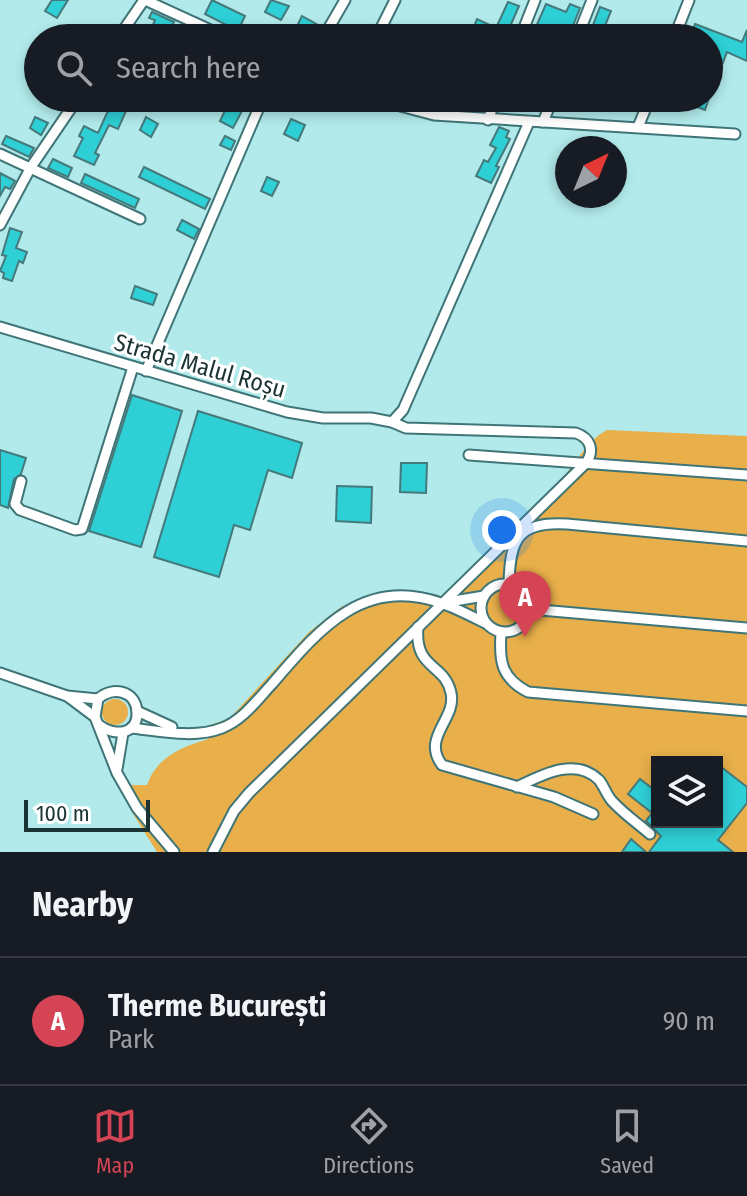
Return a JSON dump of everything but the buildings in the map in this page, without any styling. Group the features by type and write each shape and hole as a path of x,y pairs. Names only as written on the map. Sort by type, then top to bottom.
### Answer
{"street":[{"path":"128,24 144,0 197,24"},
{"path":"331,24 345,0"},
{"path":"383,24 395,0"},
{"path":"526,24 535,0"},
{"path":"583,24 592,0"},
{"path":"680,24 689,0"},
{"path":"0,225 31,167 68,112"},
{"path":"146,371 257,112"},
{"path":"423,112 488,120 735,134"},
{"path":"488,120 491,112"},
{"path":"543,122 547,112"},
{"path":"638,127 644,112"},
{"path":"392,422 403,410 529,122"},
{"path":"0,154 140,219"},
{"name":"Strada Malul Roșu","path":"0,327 299,415 392,422 406,428 576,433 584,437 591,447 586,463"},
{"path":"21,481 15,504 20,510 75,530 82,529 133,367"},
{"path":"469,455 747,475"},
{"path":"213,852 234,811 249,793 586,463"},
{"path":"509,584 512,547 521,534 538,524 747,541"},
{"path":"67,696 110,732 198,734 221,729 239,719 316,633 348,610 397,597 420,598 442,603 501,633 512,632 527,619 529,609 524,592 509,584 494,586 484,596 480,610 485,623"},
{"path":"442,603 484,596"},
{"path":"529,609 747,628"},
{"path":"418,627 420,653 447,682 452,698 435,744 442,765 554,797 593,814"},
{"path":"501,633 504,670 515,685 528,692 747,711"},
{"path":"0,673 67,696 98,699 109,691 123,692 134,702 137,711 164,725 198,734"},
{"path":"98,699 97,721 117,773 137,808 174,852"},
{"path":"117,773 127,730 137,711"},
{"path":"517,787 557,770 572,769 587,773 599,780 609,797 650,834"}],"shaded area":[{"path":"607,430 747,436 747,852 157,852 130,809 126,785 147,785 157,767 171,754 208,739 208,726 230,718 309,632 341,607 375,595 441,603 544,499 586,447"},
{"path":"115,699 124,703 128,712 124,721 115,725 106,721 102,712 106,703"}],"place":[{"name":"Therme București","path":"525,637"}]}
